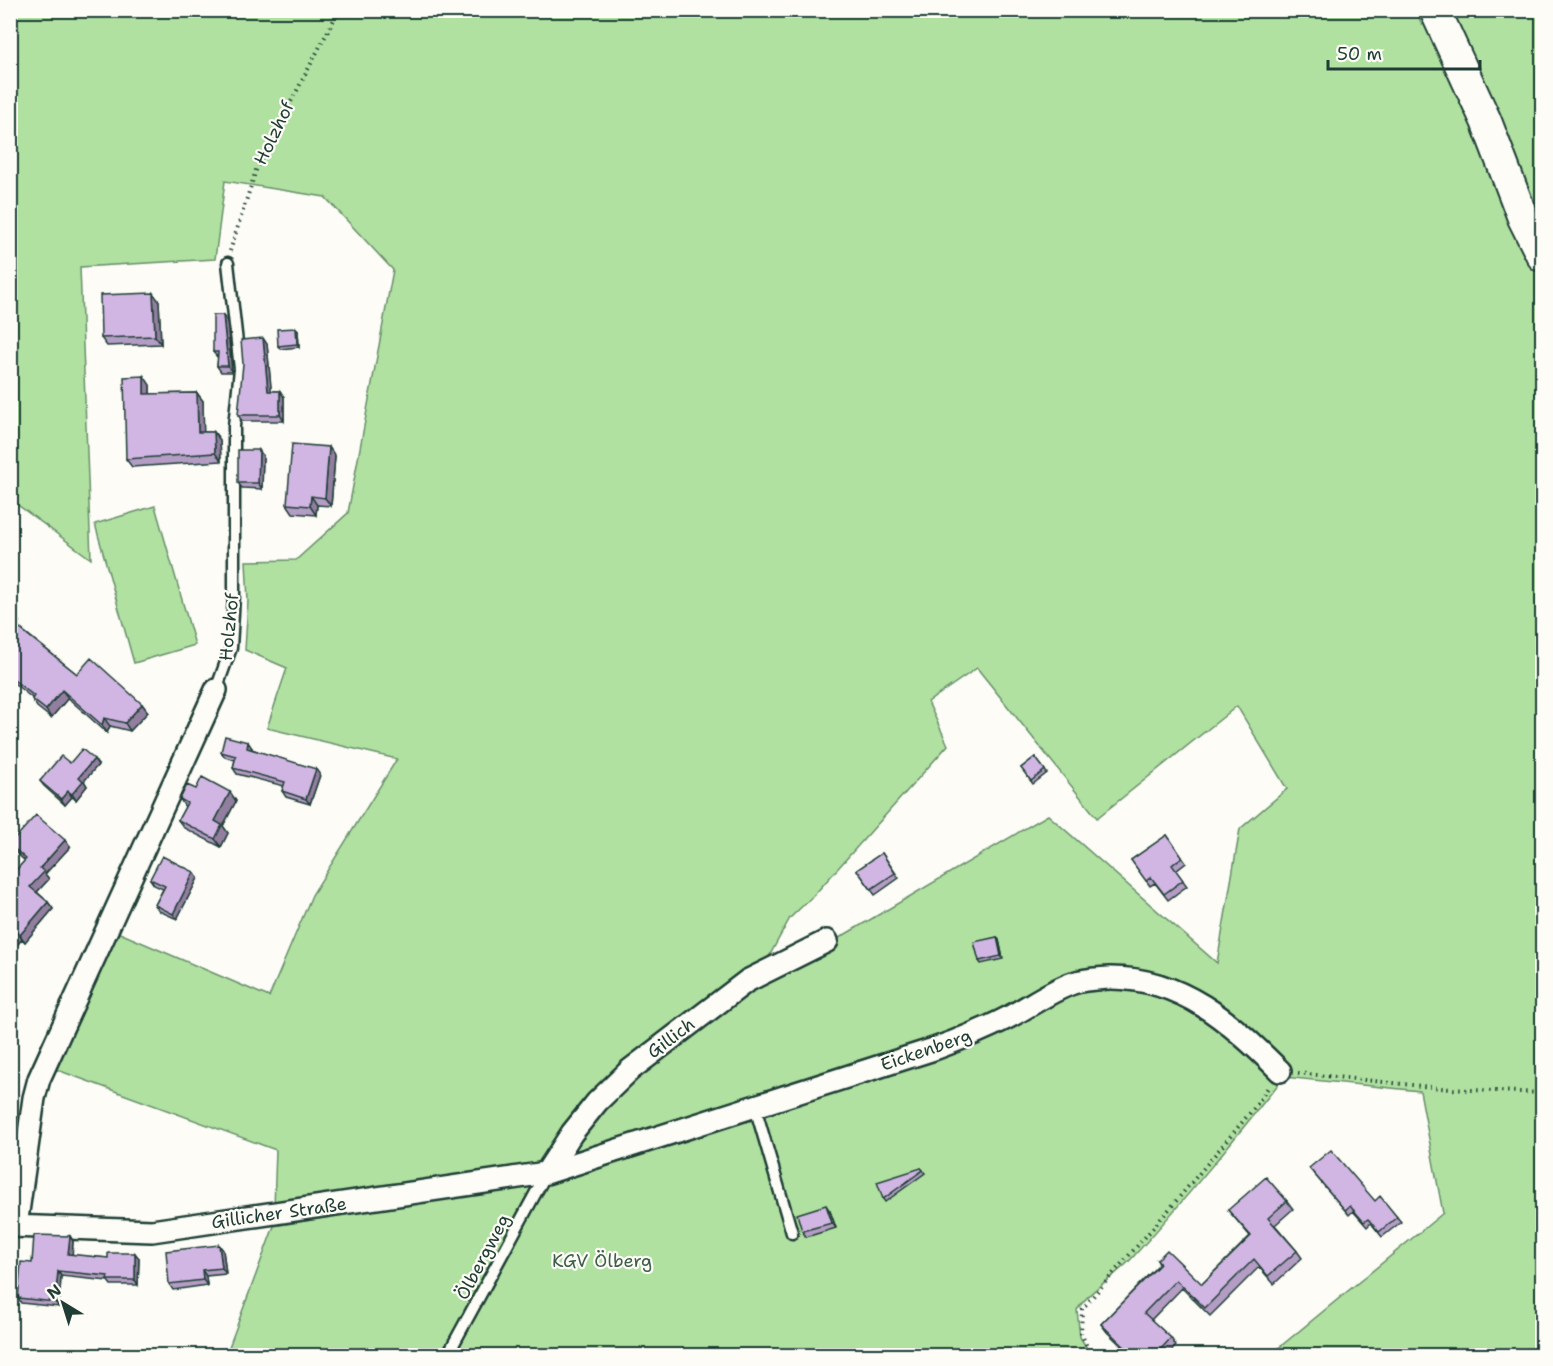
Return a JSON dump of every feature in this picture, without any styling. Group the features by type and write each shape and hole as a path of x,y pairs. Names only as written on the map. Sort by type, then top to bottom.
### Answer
{"main road":[{"path":"1435,10 1486,121 1523,218 1542,255"}],"street":[{"name":"Holzhof","path":"13,1226 39,1079 216,690"},
{"name":"Gillich","path":"546,1173 572,1133 597,1102 637,1064 747,981 827,940"},
{"name":"Eickenberg","path":"546,1173 934,1049 991,1026 1057,990 1076,982 1096,979 1138,980 1162,986 1198,1001 1244,1036 1280,1071"},
{"name":"Gillicher Straße","path":"13,1226 152,1231 546,1173"}],"lane":[{"name":"Holzhof","path":"216,690 231,648 234,596 234,426 240,369 228,263"},
{"path":"755,1107 792,1233"},
{"name":"Ölbergweg","path":"447,1356 546,1173"}],"path":[{"name":"Holzhof","path":"228,263 230,248 257,167 339,10"},
{"path":"1091,1356 1081,1333 1082,1309 1255,1107 1280,1071 1450,1089 1542,1093"}],"green space":[{"name":"KGV Ölberg","path":"1416,10 1422,25 1444,11 1542,11 1542,1355 1270,1355 1443,1213 1420,1091 1284,1077 1153,1235 1077,1310 1080,1337 1091,1355 226,1355 274,1226 541,1183 565,1158 274,1208 276,1150 52,1068 115,931 269,997 312,895 397,759 267,728 287,668 245,650 248,601 246,561 296,560 348,513 393,270 325,197 225,181 215,259 80,267 91,559 11,500 11,11","holes":["977,668 1097,818 1237,706 1287,789 1240,829 1217,963 1048,815 822,948 759,975 790,918 815,894 948,745 928,702"]},
{"path":"155,506 195,645 134,663 95,524"}],"building":[{"path":"153,293 155,336 101,338 100,295"},
{"path":"213,315 223,315 228,366 217,366 218,352 213,352"},
{"path":"296,328 297,344 278,346 277,329"},
{"path":"263,338 268,391 280,391 280,415 238,415 243,364 241,340"},
{"path":"144,376 144,394 197,393 198,432 214,432 215,453 126,459 124,377"},
{"path":"292,444 329,447 325,498 311,496 310,506 287,504"},
{"path":"238,450 259,450 258,483 238,483"},
{"path":"10,621 77,674 91,658 142,704 125,723 104,718 102,725 62,690 46,710 32,699 34,696 10,677"},
{"path":"225,736 248,742 247,748 316,769 306,799 282,791 285,782 233,768 236,756 221,752"},
{"path":"82,749 94,759 79,777 83,781 72,794 68,791 61,799 40,781 61,756 70,763"},
{"path":"1035,757 1045,770 1031,781 1021,768"},
{"path":"202,777 230,792 215,821 222,825 215,839 178,820 187,803 180,799 187,785 196,789"},
{"path":"36,815 65,840 40,868 44,872 30,887 48,902 20,935 17,932 10,940 10,877 26,859 10,844"},
{"path":"1167,835 1182,857 1172,865 1183,880 1164,894 1151,877 1146,881 1131,860"},
{"path":"882,853 895,873 871,889 857,870"},
{"path":"162,856 194,872 173,914 155,905 165,886 150,879"},
{"path":"997,937 1001,956 979,961 974,942"},
{"path":"1331,1150 1375,1201 1380,1196 1397,1217 1379,1232 1368,1219 1364,1222 1350,1206 1345,1210 1309,1168"},
{"path":"921,1168 923,1170 883,1199 877,1182"},
{"path":"1266,1177 1287,1201 1268,1218 1297,1251 1268,1276 1254,1259 1205,1308 1176,1280 1144,1313 1171,1338 1158,1352 1162,1356 1134,1356 1101,1324 1160,1264 1157,1260 1167,1250 1202,1284 1251,1236 1228,1210"},
{"path":"826,1205 832,1223 802,1231 797,1214"},
{"path":"34,1235 70,1236 68,1254 108,1258 108,1253 135,1253 135,1280 107,1280 108,1276 58,1271 55,1302 18,1298 21,1262 32,1263"},
{"path":"219,1245 222,1268 202,1270 203,1280 169,1284 166,1251"}]}
